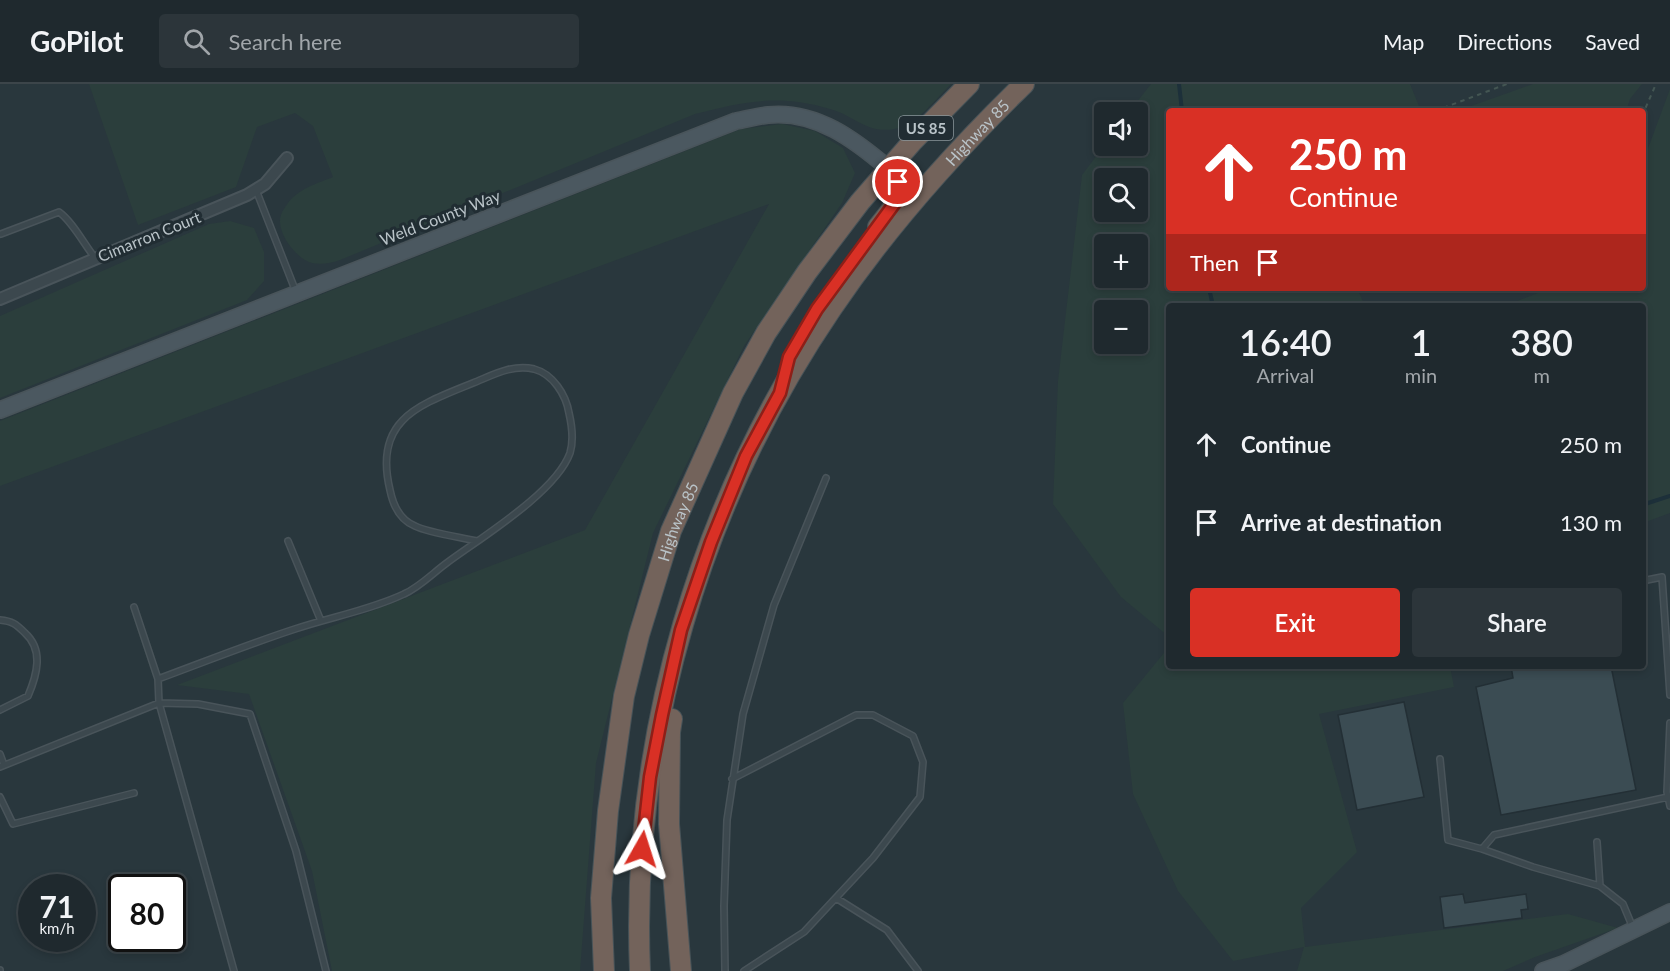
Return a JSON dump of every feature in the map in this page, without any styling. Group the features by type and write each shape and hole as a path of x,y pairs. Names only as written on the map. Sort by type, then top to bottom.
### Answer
{"highway":[{"name":"Highway 85","path":"604,971 602,898 608,811 624,696 639,635 672,531 734,393 766,333 807,272 860,202 969,84"},
{"name":"Highway 85","path":"640,971 642,849 650,777 662,715 681,630 711,542 746,456 780,393 832,308 873,252 922,192 1024,84"},
{"path":"780,393 789,357 817,309 897,200 898,182 889,169"},
{"path":"681,630 681,669 670,732 669,824 681,971"},
{"path":"591,971 602,898"}],"street":[{"name":"Weld County Way","path":"0,410 736,121 769,114 811,119 852,139 889,169"},
{"name":"Cimarron Court","path":"0,299 256,190 265,184 287,158"},
{"path":"1544,971 1670,912"}],"lane":[{"path":"256,190 296,292"},
{"path":"1,234 58,212 69,219 78,236 95,258"},
{"path":"158,679 406,593 477,541 538,495 558,474 570,453 573,430 567,404 552,378 535,369 512,368 417,407 403,418 392,436 386,459 387,478 392,498 400,515 414,526 477,541"},
{"path":"725,971 724,906 727,820 743,714 774,605 826,478"},
{"path":"288,541 321,621"},
{"path":"1646,580 1662,577 1670,695"},
{"path":"134,607 158,679 159,703 234,971"},
{"path":"0,620 12,621 32,639 38,660 36,677 28,696 0,710"},
{"path":"0,754 2,766 159,703 198,704 250,714 296,851 326,971"},
{"path":"732,779 856,715 873,716 914,736 923,762 920,797 873,858 804,932 744,971"},
{"path":"1670,723 1668,797 1670,806"},
{"path":"1440,759 1448,840 1600,886 1623,904 1634,930"},
{"path":"0,797 12,824 134,793"},
{"path":"1482,849 1494,835 1668,797"},
{"path":"1597,842 1600,886"},
{"path":"836,898 886,930 918,971"}],"path":[{"path":"1443,108 1507,84"},
{"path":"1646,108 1656,84"}],"green space":[{"path":"89,84 951,84 912,121 899,128 888,130 870,127 830,109 794,102 762,101 695,114 340,260 319,264 306,260 288,244 280,221 284,209 292,198 309,187 333,177 313,126 295,113 257,127 236,187 138,225"},
{"path":"1151,84 1410,84 1420,108 1166,108 1166,291 1358,291 1364,303 1166,303 1166,634 1121,597 1053,504 1058,381 1082,175 1096,156 1148,156 1148,102 1137,102"},
{"path":"1533,84 1642,84 1630,99 1627,108 1465,108"},
{"path":"1670,89 1670,513 1646,522 1646,303 1512,303 1542,291 1646,291 1646,249 1648,248 1646,239 1646,154"},
{"path":"782,124 815,131 843,148 855,173 842,203 744,346 653,533 596,763 580,971 332,971 312,871 249,694 177,685 585,530 769,204 0,486 0,421 741,129"},
{"path":"230,221 254,228 264,252 264,281 247,300 0,398 0,316 209,224"},
{"path":"1166,650 1166,669 1451,669 1454,687 1319,714 1357,852 1301,908 1305,947 1568,914 1618,928 1535,957 1503,971 1297,971 1304,947 1233,961 1178,891 1133,794 1123,703"}],"building":[{"path":"1512,669 1612,669 1636,790 1501,815 1476,687 1513,678"},
{"path":"1404,702 1424,797 1357,810 1338,715"},
{"path":"1463,894 1465,903 1526,894 1528,909 1521,910 1522,918 1444,928 1440,897"}],"waterway":[{"path":"1179,84 1182,108"},
{"path":"1210,291 1212,303"},
{"path":"1646,504 1670,496"}],"route":[{"path":"642,849 650,777 681,630 711,542 746,456 780,393 789,357 817,309 897,200 898,182"}]}
